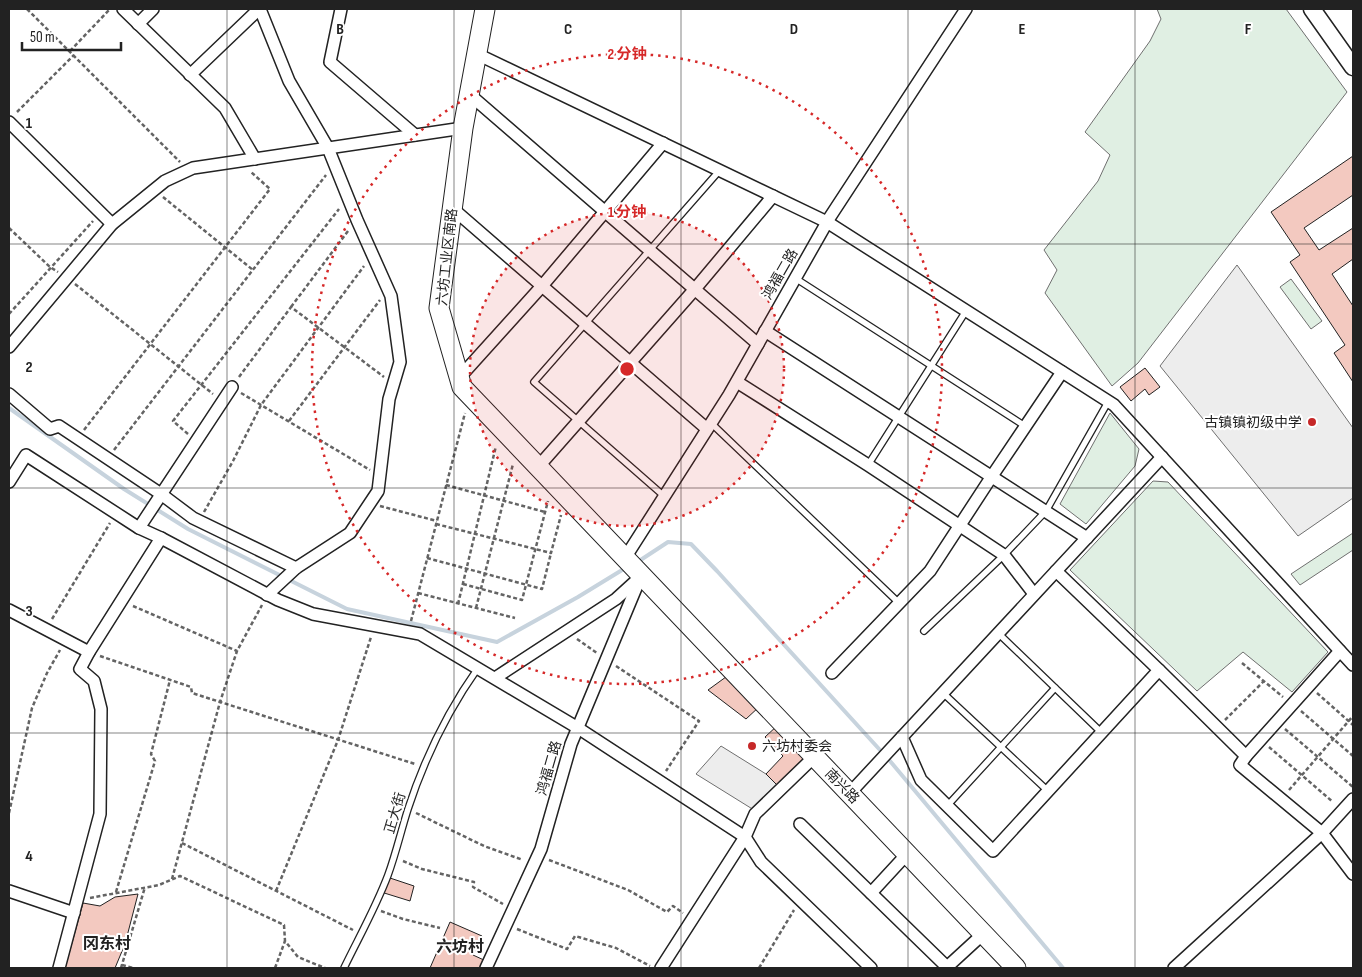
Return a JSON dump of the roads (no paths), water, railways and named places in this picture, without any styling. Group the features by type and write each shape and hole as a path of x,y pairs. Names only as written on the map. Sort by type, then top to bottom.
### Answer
{"main road":[{"name":"六坊工业区南路","path":"485,9 462,128 439,308 462,387 632,566"},
{"name":"南兴路","path":"632,566 1016,968"}],"street":[{"path":"123,9 225,108 255,159"},
{"path":"138,24 153,9"},
{"path":"190,75 260,9 289,81 328,148 357,220 391,296 400,362 389,399 378,491 350,533 296,568 268,595"},
{"path":"341,9 330,62 415,135"},
{"name":"鸿福二路","path":"486,968 536,860 571,744 606,659 632,566 664,496 736,382 827,222 966,9"},
{"path":"1312,9 1353,67"},
{"path":"477,54 827,222 1114,406 1353,665"},
{"path":"469,94 758,344"},
{"path":"12,118 112,224"},
{"path":"9,347 112,224 165,181 189,170 239,161 462,128"},
{"path":"459,378 542,286 663,143"},
{"path":"538,467 773,196"},
{"path":"452,208 630,363 709,426"},
{"path":"765,330 1087,538"},
{"path":"832,673 930,571 1062,372"},
{"path":"736,382 868,465 1004,555 1034,594"},
{"path":"139,528 232,387"},
{"path":"9,394 50,429 59,426 199,520 296,568"},
{"path":"9,482 26,455 139,528 268,595 313,614 420,634 578,728 745,837 761,862 871,968"},
{"path":"849,794 1162,457"},
{"path":"59,968 100,814 101,709 94,682 80,669 161,538"},
{"path":"495,678 616,599 632,566"},
{"path":"1056,571 1246,756"},
{"path":"9,610 89,652"},
{"path":"1340,651 1240,765 1322,833 1353,874"},
{"path":"902,737 920,780 993,851 1159,670"},
{"path":"661,968 745,837 755,814 814,757"},
{"path":"1174,968 1322,833 1353,799"},
{"path":"800,824 946,968 983,934"},
{"path":"871,893 907,854"},
{"path":"9,891 74,913"}],"lane":[{"path":"664,496 534,382 720,170"},
{"path":"795,278 1026,426"},
{"path":"868,465 966,311"},
{"path":"924,632 1004,555 1046,511 1108,402"},
{"path":"709,426 899,603"},
{"path":"998,633 1102,732"},
{"name":"正大街","path":"344,968 373,908 394,858 408,809 424,767 465,686 478,668"},
{"path":"947,806 1055,688"},
{"path":"943,693 1048,791"}],"waterway":[{"path":"9,408 124,489 188,529 347,609 497,642 627,567"},
{"path":"636,563 668,542 691,544 890,761 1063,968"}],"place":[{"name":"古镇镇初级中学","path":"1312,422"},
{"name":"六坊村委会","path":"752,746"}],"district":[{"name":"冈东村","path":"107,944"},
{"name":"六坊村","path":"460,947"}]}
